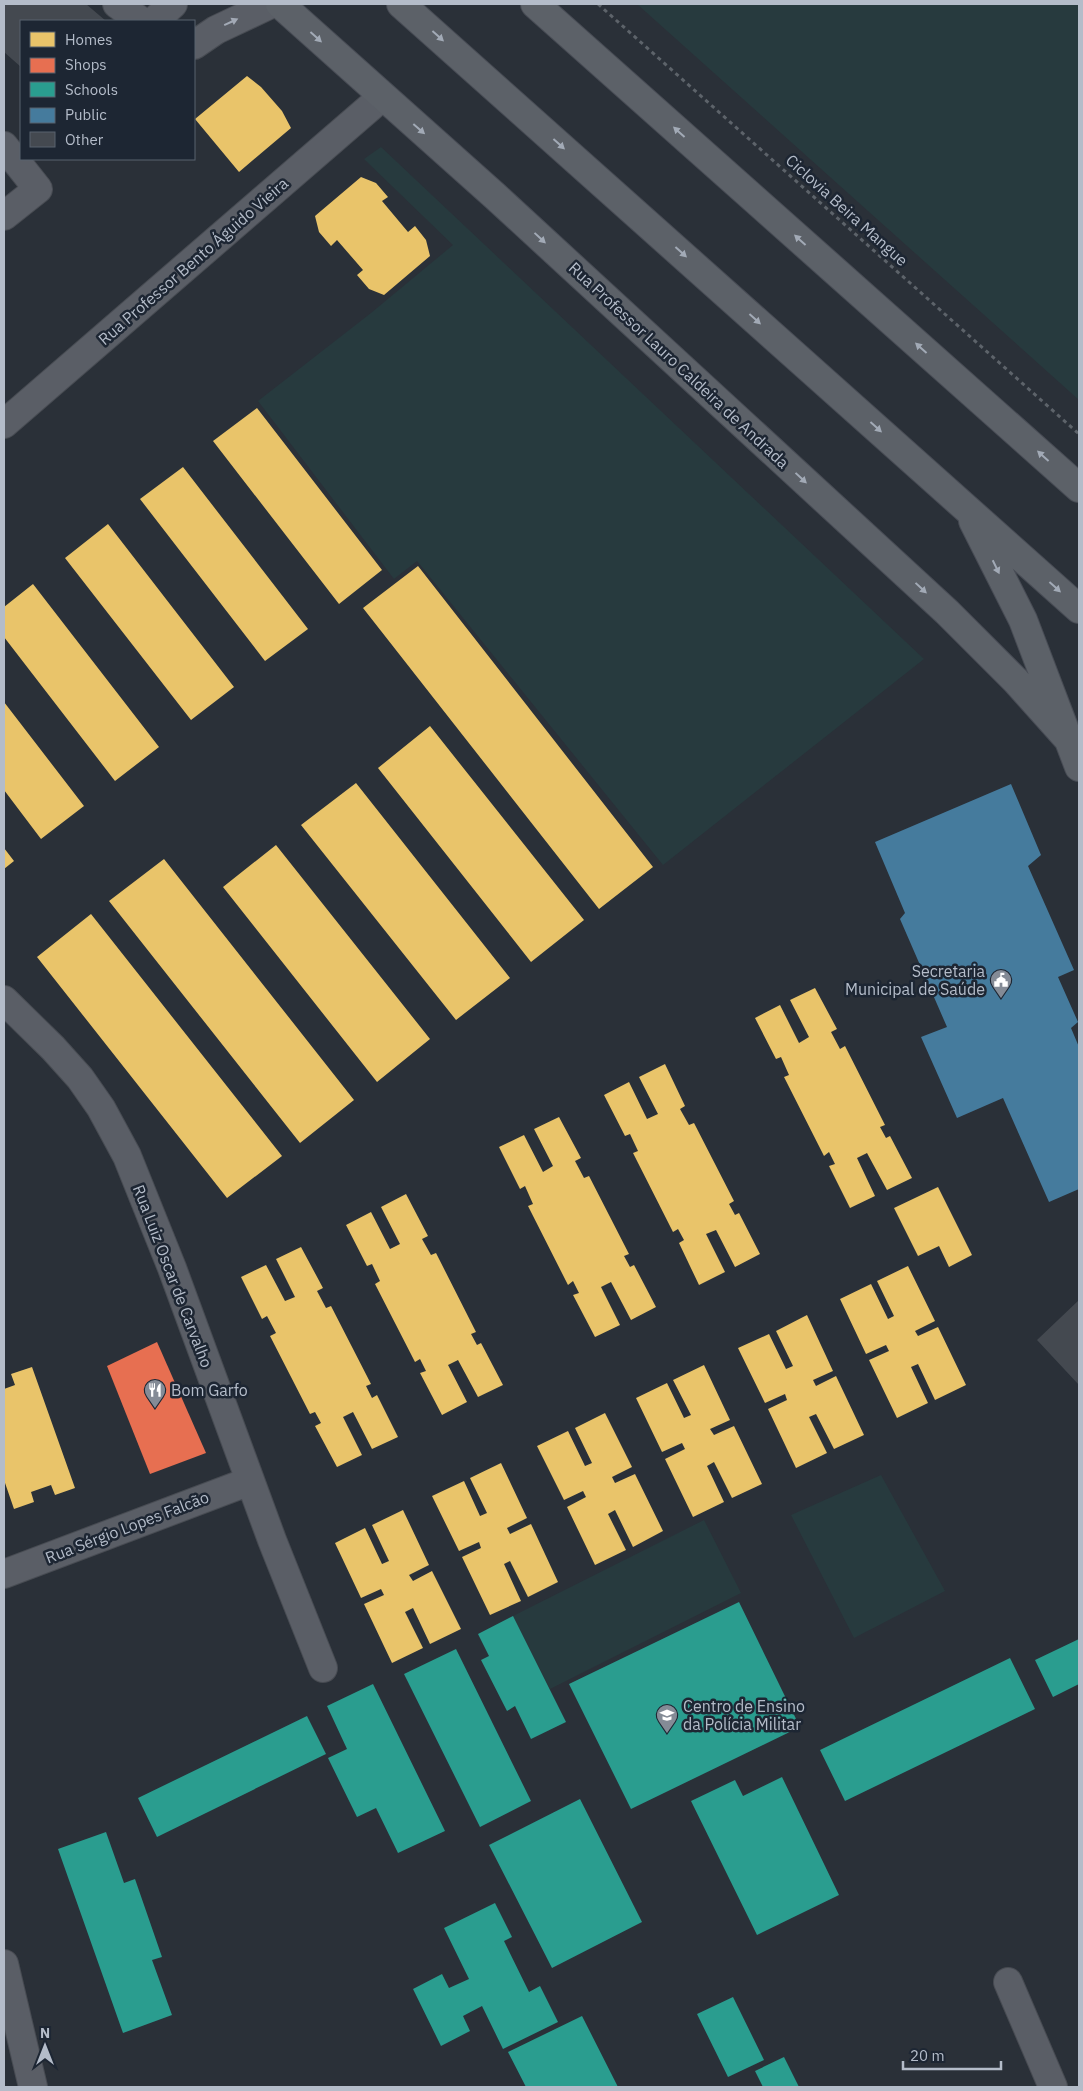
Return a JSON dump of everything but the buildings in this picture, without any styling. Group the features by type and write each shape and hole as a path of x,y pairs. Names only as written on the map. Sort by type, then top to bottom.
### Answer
{"main road":[{"name":"Rua Professor Lauro Caldeira de Andrada","path":"280,4 495,196 947,612 1016,681 1068,738"},
{"path":"401,4 1079,609"},
{"path":"535,4 1079,488"},
{"path":"967,508 1023,620 1079,767"}],"street":[{"path":"117,4 140,20"},
{"path":"155,20 173,4"},
{"path":"195,44 216,30 271,4"},
{"name":"Rua Professor Bento Águido Vieira","path":"4,424 382,97"},
{"path":"4,146 38,189 4,216"},
{"name":"Rua Luiz Oscar de Carvalho","path":"4,1000 53,1048 80,1078 101,1108 127,1156 172,1268 250,1481 323,1668"},
{"name":"Rua Sérgio Lopes Falcão","path":"4,1574 250,1481"},
{"path":"4,1964 33,2087"},
{"path":"1008,1982 1053,2087"}],"path":[{"name":"Ciclovia Beira Mangue","path":"598,4 1079,434"}],"green space":[{"path":"637,4 1079,4 1079,400"},
{"path":"381,147 924,659 663,865 417,561 394,579 258,401 371,313 453,245 364,159"},
{"path":"881,1475 945,1591 854,1638 791,1515"},
{"path":"704,1520 741,1593 550,1689 513,1616"}],"place":[{"name":"Secretaria Municipal de Saúde","path":"1001,999"},
{"name":"Bom Garfo","path":"155,1409"},
{"name":"Centro de Ensino da Polícia Militar","path":"667,1734"}]}
